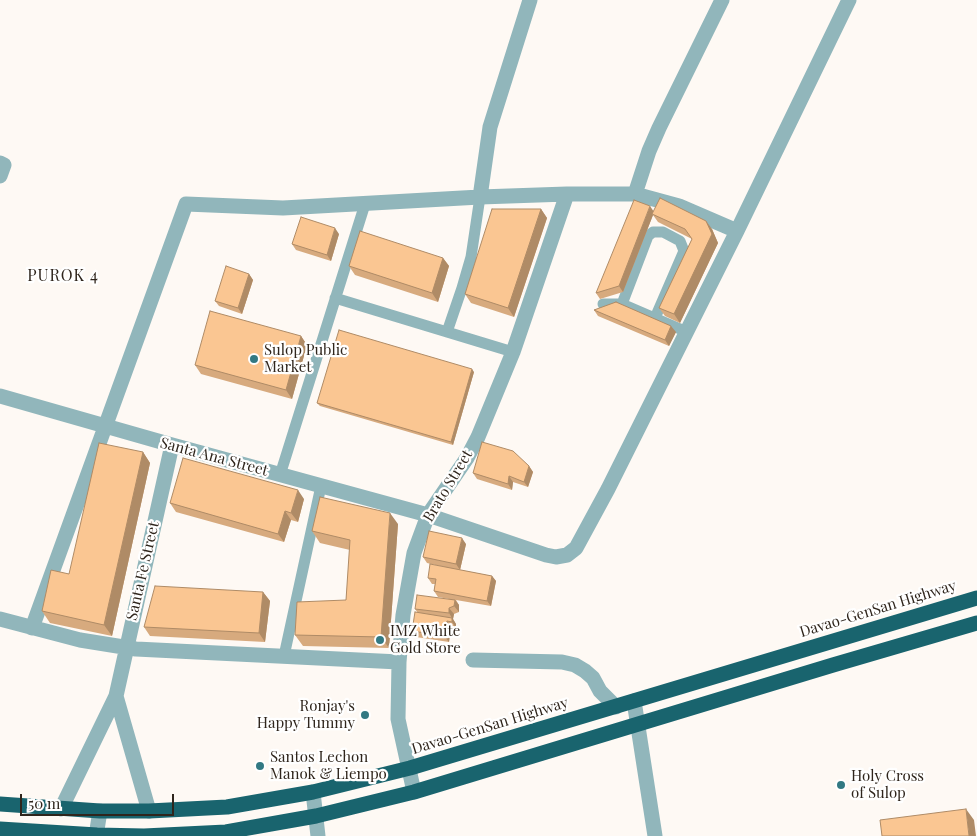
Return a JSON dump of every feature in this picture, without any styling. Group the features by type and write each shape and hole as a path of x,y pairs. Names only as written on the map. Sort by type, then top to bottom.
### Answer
{"highway":[{"name":"Davao-GenSan Highway","path":"0,804 100,811 149,811 227,807 313,792 410,768 977,598"},
{"path":"0,829 96,836 144,836 226,832 316,816 414,792 977,623"}],"street":[{"path":"480,197 490,127 530,0"},
{"path":"635,194 659,128 722,0"},
{"name":"Santa Ana Street","path":"0,396 172,446 428,515 546,555 556,557 567,555 576,548 584,535 687,332 849,0"},
{"name":"Brato Street","path":"414,792 398,719 399,662 403,615 412,562 428,515 470,451 513,352 567,194"},
{"path":"32,628 186,204 252,208 480,197 635,194 680,206 737,231"},
{"name":"Santa Fe Street","path":"61,808 116,696 125,648 172,446"},
{"path":"0,619 80,640 125,648 399,662"},
{"path":"473,660 562,662 575,666 593,678 600,691 616,707"},
{"name":"Santa Fe Street","path":"116,696 149,811"},
{"path":"634,701 655,836"},
{"path":"313,792 318,836"},
{"path":"96,836 100,811"}],"lane":[{"path":"447,332 471,257 480,197"},
{"path":"280,475 365,204"},
{"path":"622,304 647,237 654,232 663,232 680,241 684,250 655,318"},
{"path":"336,298 513,352"},
{"path":"603,304 622,304 687,332"},
{"path":"284,656 321,486"}],"building":[{"path":"660,198 706,221 712,234 674,314 659,308 692,239 685,229 652,214"},
{"path":"634,200 650,206 619,286 596,293"},
{"path":"492,209 541,209 508,308 465,294"},
{"path":"301,217 335,228 327,255 292,244"},
{"path":"360,231 443,258 432,293 349,266"},
{"path":"226,266 249,274 238,308 215,301"},
{"path":"616,302 671,326 665,340 594,310"},
{"name":"Sulop Public Market","path":"210,311 301,336 286,390 195,365"},
{"path":"339,330 472,369 451,442 317,403"},
{"path":"482,442 513,451 529,466 524,482 509,476 508,484 473,473"},
{"path":"99,443 143,452 104,625 42,611 51,570 69,574"},
{"path":"183,458 298,490 291,513 285,511 278,534 170,503"},
{"path":"320,497 390,513 381,637 295,635 297,602 346,600 350,540 312,531"},
{"path":"429,531 462,538 456,564 423,557"},
{"path":"430,564 492,576 487,601 434,591 436,579 428,578"},
{"path":"155,586 263,592 259,633 144,627"},
{"path":"417,595 455,600 454,606 449,608 449,613 415,609"},
{"path":"415,612 452,618 452,622 447,621 444,636 412,631"},
{"path":"966,809 969,836 882,836 880,820"}],"place":[{"name":"Sulop Public Market","path":"254,359"},
{"name":"IMZ White Gold Store","path":"380,640"},
{"name":"Ronjay's Happy Tummy","path":"365,715"},
{"name":"Santos Lechon Manok & Liempo","path":"260,766"},
{"name":"Holy Cross of Sulop","path":"841,785"}],"district":[{"name":"PUROK 4","path":"63,276"}]}
